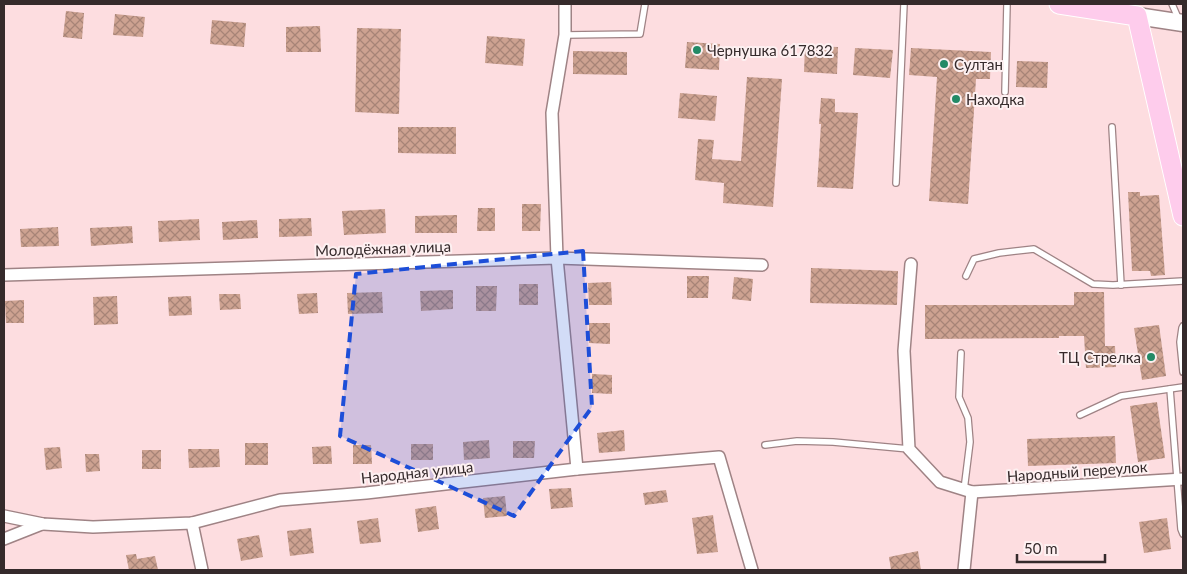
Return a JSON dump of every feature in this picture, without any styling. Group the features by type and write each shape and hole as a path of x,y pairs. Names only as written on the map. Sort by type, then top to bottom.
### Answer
{"main road":[{"path":"1060,4 1181,23"},
{"path":"1137,16 1183,216"}],"street":[{"path":"565,4 566,35 552,113 557,258 577,469"},
{"name":"Молодёжная улица","path":"4,275 557,258 762,265"},
{"path":"911,264 904,351 909,449 940,482 968,491 964,570"},
{"name":"Народная улица","path":"4,516 43,524 93,527 192,523 280,500 366,493 577,469 719,457 752,570"},
{"name":"Народный переулок","path":"968,491 1180,479"},
{"path":"192,523 202,570"},
{"path":"4,539 43,524"}],"lane":[{"path":"566,35 640,34 645,4"},
{"path":"896,183 904,4"},
{"path":"1005,92 1007,4"},
{"path":"1172,4 1181,23"},
{"path":"1112,127 1121,285"},
{"path":"966,276 974,260 999,253 1034,249 1093,284 1121,285 1183,281"},
{"path":"1183,326 1180,342 1183,372"},
{"path":"961,353 959,396 968,418 970,442 968,491"},
{"path":"1080,415 1121,396 1183,388"},
{"path":"1170,389 1180,479 1181,529 1183,534"},
{"path":"765,445 798,441 909,449"}],"highlighted area":[{"path":"583,251 592,407 514,516 340,436 356,274"}],"building":[{"path":"66,11 84,13 82,39 63,37"},
{"path":"115,14 145,17 143,37 113,35"},
{"path":"212,20 246,23 244,47 210,44"},
{"path":"320,26 321,52 286,52 286,27"},
{"path":"357,28 401,29 399,114 355,112"},
{"path":"487,36 525,39 523,66 485,63"},
{"path":"687,42 720,44 719,70 685,68"},
{"path":"805,46 838,47 837,74 804,72"},
{"path":"855,48 893,50 890,78 853,75"},
{"path":"911,48 991,52 990,79 976,79 968,204 929,201 937,77 909,75"},
{"path":"573,51 627,52 627,75 573,74"},
{"path":"1017,61 1048,62 1047,88 1016,87"},
{"path":"747,77 782,79 773,207 723,203 724,183 695,180 698,139 714,140 712,159 741,161"},
{"path":"680,93 717,96 715,121 678,118"},
{"path":"821,98 835,99 835,112 858,113 853,189 817,187"},
{"path":"398,127 456,127 456,154 398,153"},
{"path":"1128,192 1140,192 1140,196 1159,195 1165,275 1151,276 1150,271 1132,271"},
{"path":"522,204 541,204 540,231 522,231"},
{"path":"478,208 495,208 495,231 477,231"},
{"path":"385,209 386,233 344,235 342,211"},
{"path":"457,215 457,233 415,233 415,216"},
{"path":"311,218 312,236 279,237 279,219"},
{"path":"199,219 200,240 159,242 158,221"},
{"path":"257,220 258,238 223,240 222,222"},
{"path":"132,226 133,243 91,246 90,228"},
{"path":"58,227 59,246 21,247 20,229"},
{"path":"811,268 898,271 897,305 810,303"},
{"path":"687,276 709,276 708,298 687,298"},
{"path":"734,277 753,279 751,301 732,299"},
{"path":"611,282 612,305 589,305 588,283"},
{"path":"519,284 538,284 538,305 519,305"},
{"path":"476,286 497,286 496,311 476,311"},
{"path":"453,290 453,309 421,311 420,291"},
{"path":"382,292 383,313 348,314 347,293"},
{"path":"1074,292 1104,292 1105,346 1115,346 1116,367 1086,368 1084,336 1059,336 1059,338 925,339 925,305 1074,305"},
{"path":"317,293 318,313 299,314 297,294"},
{"path":"219,294 240,294 241,309 220,310"},
{"path":"117,296 118,324 94,325 93,297"},
{"path":"191,296 192,315 169,316 168,297"},
{"path":"24,300 24,323 6,323 5,301"},
{"path":"589,323 610,323 610,344 589,343"},
{"name":"ТЦ Стрелка","path":"1159,325 1166,376 1142,380 1134,328"},
{"path":"592,374 612,375 612,394 592,393"},
{"path":"1157,402 1165,458 1138,462 1130,406"},
{"path":"624,430 625,451 599,453 597,433"},
{"path":"1115,436 1116,463 1028,466 1027,439"},
{"path":"489,440 490,458 464,460 463,442"},
{"path":"513,441 535,441 534,458 513,458"},
{"path":"245,443 268,443 268,465 245,465"},
{"path":"411,444 433,444 433,460 411,460"},
{"path":"353,445 371,445 372,464 353,464"},
{"path":"331,446 332,464 313,464 312,447"},
{"path":"60,447 62,468 46,470 44,448"},
{"path":"188,449 219,449 220,467 189,468"},
{"path":"142,450 161,450 161,469 142,469"},
{"path":"85,454 99,454 100,471 86,472"},
{"path":"571,488 573,507 551,509 549,489"},
{"path":"666,490 668,502 645,505 643,493"},
{"path":"505,496 507,516 485,518 483,498"},
{"path":"436,506 439,529 418,532 415,509"},
{"path":"713,515 718,552 697,554 692,518"},
{"path":"378,518 381,542 360,544 357,521"},
{"path":"1167,518 1171,549 1144,553 1139,522"},
{"path":"311,528 314,553 290,556 287,531"},
{"path":"259,535 263,557 241,561 237,539"},
{"path":"918,551 921,570 891,570 889,557"},
{"path":"136,554 137,559 155,556 158,570 129,570 126,555"}],"place":[{"name":"Чернушка 617832","path":"697,50"},
{"name":"Султан","path":"944,64"},
{"name":"Находка","path":"956,99"},
{"name":"ТЦ Стрелка","path":"1151,357"}]}
